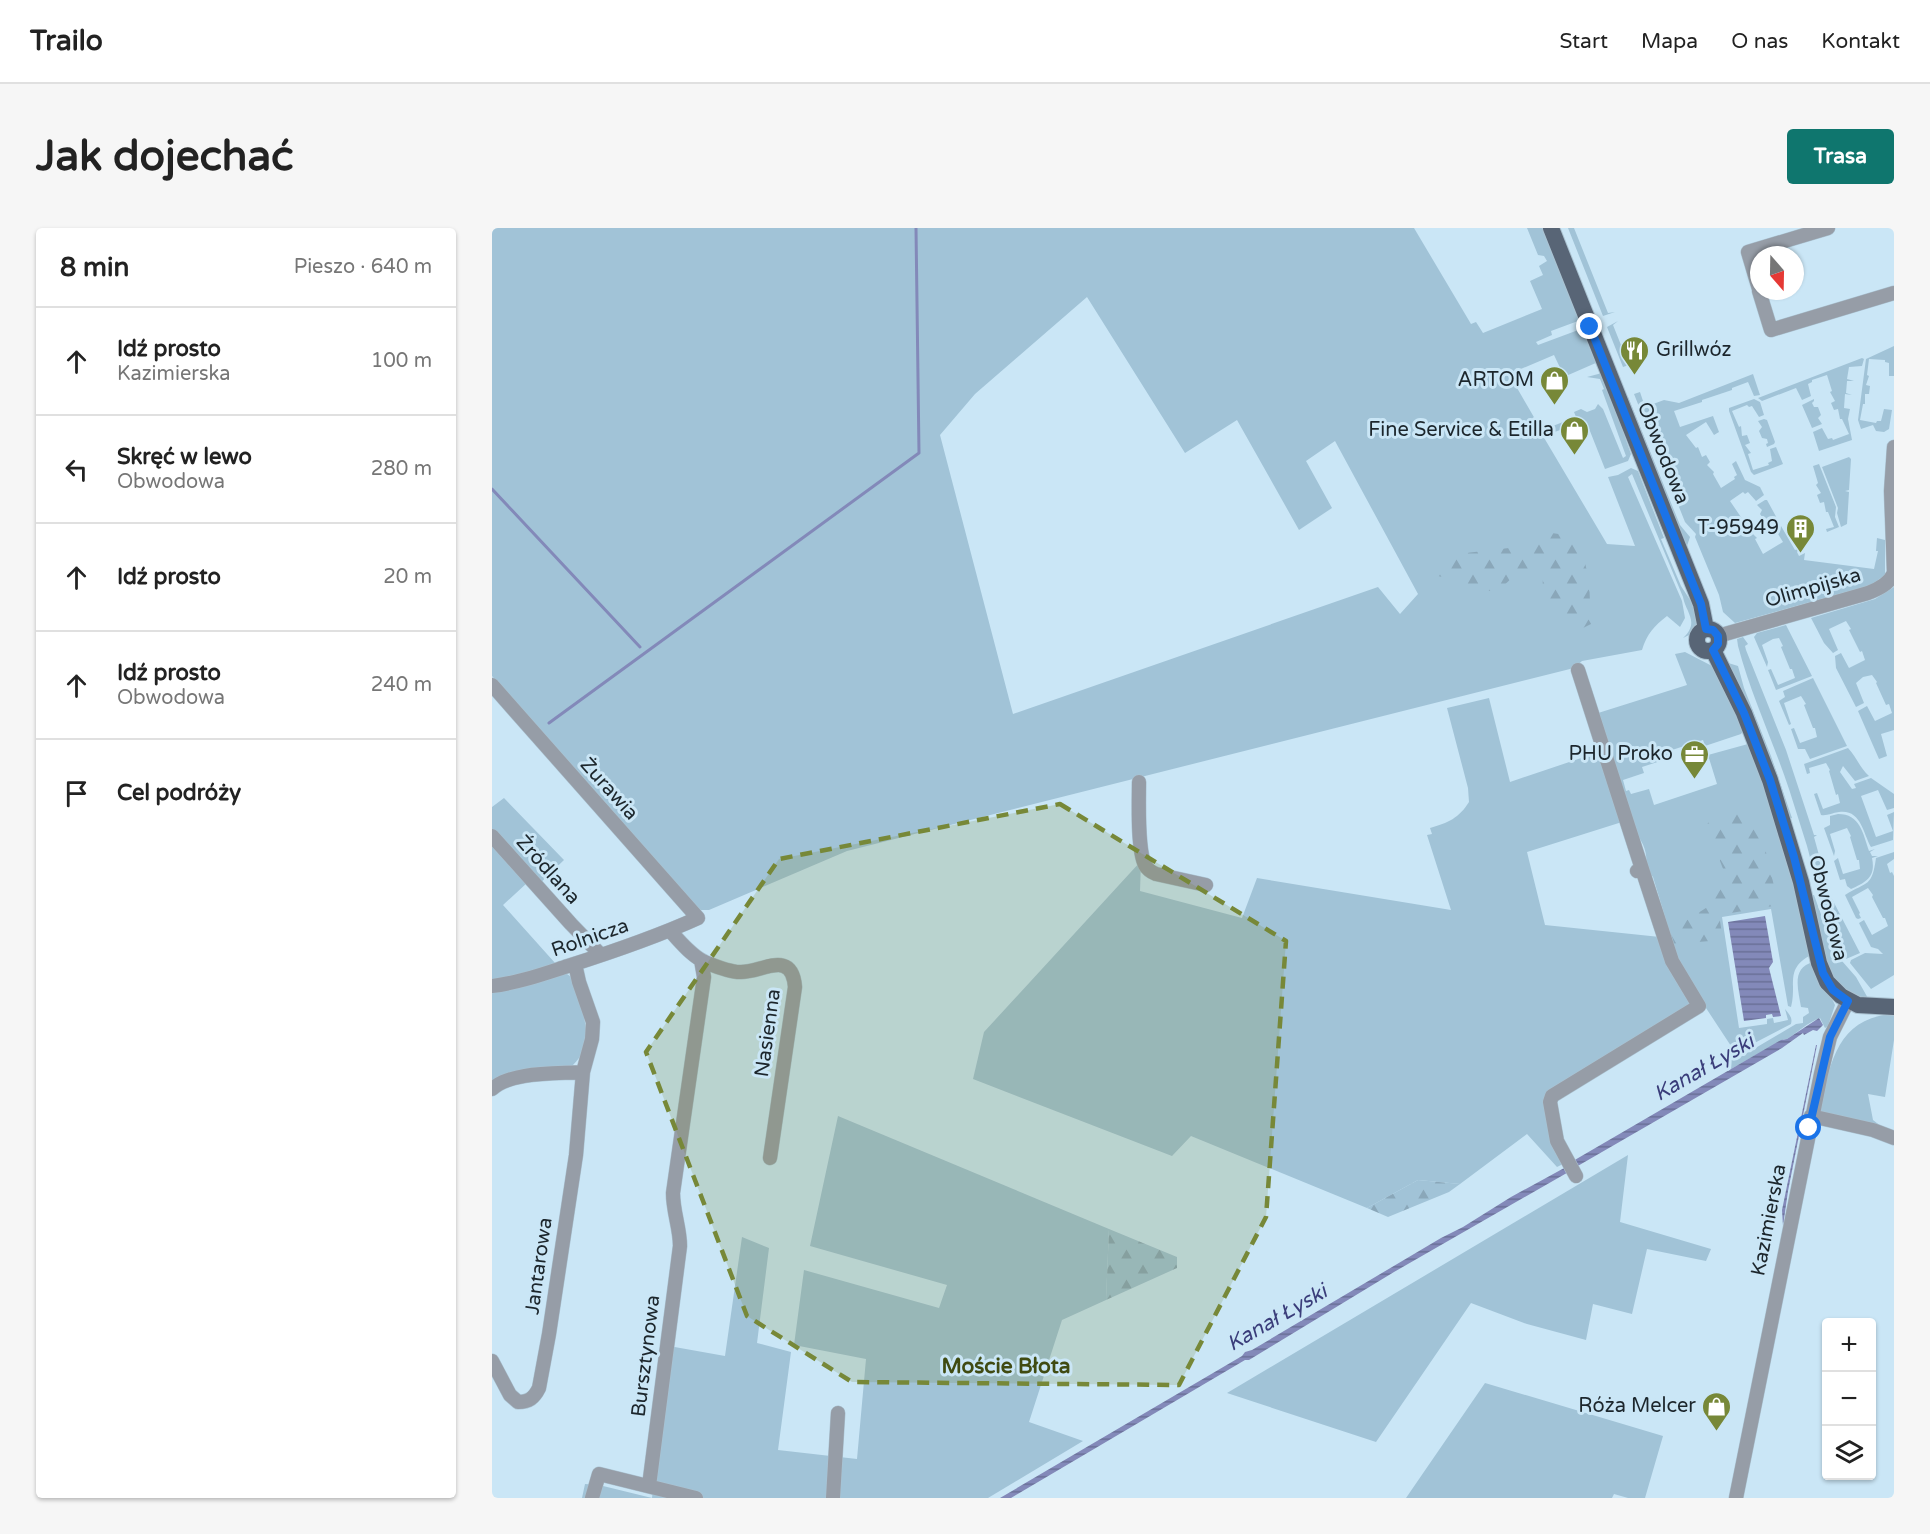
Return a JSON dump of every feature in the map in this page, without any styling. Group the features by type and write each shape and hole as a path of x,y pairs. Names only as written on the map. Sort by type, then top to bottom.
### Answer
{"main road":[{"name":"Obwodowa","path":"1551,228 1770,780 1794,857 1823,973 1833,990 1848,1001"},
{"path":"1848,1001 1858,1005 1894,1007"}],"street":[{"path":"1768,246 1828,228"},
{"path":"1762,300 1771,330 1894,293"},
{"name":"Olimpijska","path":"1712,638 1868,593 1881,588 1892,579 1894,573 1892,491 1894,447"},
{"path":"1576,1176 1557,1140 1550,1102 1552,1096 1699,1006 1672,961 1640,870 1578,670"},
{"name":"Żurawia","path":"492,684 698,918"},
{"path":"1139,782 1141,843 1145,865 1156,874 1206,885"},
{"name":"Źródlana","path":"492,836 570,924 601,955"},
{"name":"Rolnicza","path":"492,986 528,979 575,964 670,931 698,918"},
{"name":"Nasienna","path":"670,931 701,960 741,972 779,965 788,968 794,977 795,987 770,1158"},
{"name":"Bursztynowa","path":"649,1486 680,1246 680,1231 673,1211 673,1193 704,977 701,960"},
{"name":"Jantarowa","path":"492,1361 510,1395 518,1402 525,1402 536,1395 549,1334 576,1155 583,1072 592,1039 592,1022 575,964"},
{"name":"Kazimierska","path":"1736,1498 1811,1116 1830,1037 1848,1001"},
{"path":"492,1089 498,1084 518,1077 583,1072"},
{"path":"1811,1116 1873,1130 1894,1138"},
{"path":"833,1498 838,1413"},
{"path":"592,1498 599,1474 696,1498"}],"highlighted area":[{"path":"1060,804 1286,941 1266,1217 1179,1385 852,1382 747,1316 646,1052 779,859"}],"green space":[{"path":"492,228 1414,228 1471,324 1476,322 1483,333 1542,309 1530,281 1543,275 1539,266 1547,261 1544,256 1538,255 1527,228 1546,228 1580,318 1578,321 1551,331 1552,335 1536,342 1538,345 1581,329 1584,330 1598,362 1566,376 1554,355 1509,374 1535,419 1540,418 1545,429 1576,417 1574,412 1581,409 1587,412 1595,409 1598,404 1603,409 1623,458 1626,456 1600,379 1587,377 1602,373 1611,392 1631,454 1628,461 1605,469 1586,421 1543,436 1607,544 1635,546 1608,477 1631,468 1638,471 1664,538 1661,539 1681,586 1692,603 1697,624 1691,634 1683,638 1691,627 1690,617 1632,474 1628,477 1682,601 1685,618 1680,627 1667,616 1658,623 1646,639 1642,650 1582,661 1574,668 847,851 709,910 693,907 492,676","holes":["1087,297 1185,453 1237,420 1299,530 1332,508 1306,461 1335,441 1418,594 1400,614 1378,587 1013,714 940,435 975,394"]},
{"path":"1568,228 1574,228 1608,313 1615,312 1603,316"},
{"path":"1618,321 1613,325 1629,365 1623,367 1607,327"},
{"path":"1894,346 1894,376 1889,376 1889,363 1885,360 1869,359 1867,375 1869,376 1866,385 1870,386 1869,394 1865,394 1865,404 1863,404 1860,420 1876,423 1881,421 1884,409 1892,410 1889,429 1884,432 1876,431 1873,425 1861,429 1858,420 1866,359"},
{"path":"1864,359 1862,366 1849,367 1847,379 1854,381 1847,381 1846,393 1852,395 1845,394 1844,408 1850,409 1848,419 1852,440 1819,451 1813,432 1822,428 1828,439 1833,440 1849,434 1840,419 1838,409 1834,410 1831,403 1835,401 1830,392 1832,391 1827,375 1812,380 1808,384 1811,396 1802,400 1796,388 1762,401 1758,398"},
{"path":"1753,374 1760,395 1754,396 1748,382 1702,400 1702,402 1674,411 1680,427 1713,416 1719,432 1714,435 1706,422 1686,435 1696,448 1698,447 1702,457 1706,455 1710,462 1707,465 1714,472 1721,488 1735,479 1737,475 1732,464 1736,461 1745,480 1760,487 1764,495 1756,501 1748,492 1745,494 1743,492 1730,501 1745,523 1749,521 1753,528 1750,531 1757,538 1755,539 1763,554 1783,542 1775,529 1781,526 1795,550 1800,548 1797,552 1799,556 1805,553 1804,560 1874,569 1878,551 1876,551 1877,538 1885,540 1885,575 1871,585 1735,623 1723,612 1719,595 1695,537 1696,534 1685,522 1634,394 1640,392 1645,407 1664,400 1679,403"},
{"path":"1628,397 1680,525 1690,537 1687,546 1627,400"},
{"path":"1754,399 1760,402 1764,415 1759,417 1752,406 1747,405 1732,411 1739,427 1741,426 1742,436 1747,435 1750,443 1745,445 1751,453 1748,454 1753,470 1769,465 1768,463 1772,461 1770,449 1776,447 1783,464 1754,475 1729,408"},
{"path":"1814,399 1812,403 1814,407 1818,407 1821,415 1818,418 1822,424 1812,428 1802,405"},
{"path":"1767,420 1775,442 1767,447 1767,439 1762,438 1759,431 1762,427 1758,421"},
{"path":"1849,457 1851,459 1849,490 1845,491 1849,492 1847,524 1841,527 1838,508 1822,467"},
{"path":"1819,464 1836,507 1835,517 1839,527 1827,532 1826,529 1834,527 1826,512 1824,502 1820,503 1817,495 1821,493 1816,485 1818,483 1813,466"},
{"path":"1765,500 1779,522 1772,527 1769,520 1765,521 1760,514 1762,510 1757,505"},
{"path":"1545,532 1579,537 1589,580 1591,624 1583,628 1577,618 1557,618 1542,600 1543,576 1537,571 1513,577 1501,588 1480,593 1447,578 1424,573 1466,553 1509,548"},
{"path":"1894,587 1894,730 1881,734 1887,756 1879,759 1858,711 1867,706 1875,721 1892,713 1889,704 1886,705 1872,675 1863,677 1856,683 1864,703 1856,707 1836,668 1835,656 1841,653 1849,668 1865,660 1849,630 1851,629 1846,621 1829,629 1838,650 1833,653 1824,643 1811,618 1875,599"},
{"path":"1786,625 1812,676 1776,690 1768,670 1771,669 1778,685 1795,678 1781,647 1783,646 1779,638 1762,645 1768,662 1767,667 1754,637 1757,633"},
{"path":"1743,637 1748,644 1745,646 1746,650 1786,750 1814,835 1817,835 1814,837 1830,895 1860,953 1846,959 1827,922 1789,789 1743,664 1737,639"},
{"path":"1685,652 1714,667 1744,730 1741,734 1705,746 1703,740 1672,750 1673,757 1642,767 1644,773 1623,780 1626,791 1629,790 1631,794 1649,789 1654,805 1717,784 1708,755 1748,744 1783,836 1809,956 1794,972 1793,999 1791,1007 1788,1006 1771,909 1722,917 1739,1028 1767,1024 1767,1019 1773,1018 1774,1023 1788,1020 1785,1009 1791,1019 1791,1024 1741,1050 1731,1046 1681,970 1653,877 1646,868 1644,848 1640,838 1632,830 1595,714 1687,685 1675,654"},
{"path":"1725,662 1738,666 1792,818 1788,819"},
{"path":"1813,678 1847,746 1810,759 1805,749 1798,749 1791,729 1794,728 1800,743 1817,737 1804,705 1806,704 1801,696 1784,703 1791,724 1789,725 1779,701 1785,697 1783,691"},
{"path":"1489,698 1510,782 1599,752 1622,822 1527,852 1545,925 1660,937 1690,1004 1551,1089 1565,1163 1557,1167 1527,1134 1460,1184 1418,1180 1367,1208 1191,1136 1172,1156 973,1079 984,1032 1141,861 1140,891 1242,918 1257,878 1451,910 1427,835 1432,834 1430,828 1452,819 1469,802 1468,788 1447,708"},
{"path":"1848,748 1869,776 1855,781 1843,766 1840,772 1852,789 1856,788 1854,784 1871,778 1894,794 1894,808 1887,810 1878,790 1861,796 1876,837 1893,831 1887,815 1894,812 1893,840 1871,847 1860,823 1852,814 1839,812 1821,815 1814,794 1817,793 1823,809 1840,803 1830,770 1826,763 1809,768 1810,773 1807,774 1804,764"},
{"path":"504,798 564,860 534,889 528,882 503,905 564,973 571,977 585,1020 586,1039 580,1057 573,1065 492,1082 492,807"},
{"path":"1718,814 1757,814 1779,899 1773,906 1719,915 1723,940 1672,944 1670,931 1709,906 1727,879 1706,825"},
{"path":"1838,814 1851,817 1856,821 1869,851 1875,849 1870,852 1872,856 1878,856 1872,858 1873,870 1869,878 1851,889 1847,886 1845,879 1840,880 1834,861 1838,858 1843,874 1860,869 1851,836 1847,828 1830,834 1835,851 1834,856 1824,828 1830,825 1830,816"},
{"path":"1894,852 1894,859 1887,864 1890,873 1892,872 1894,876 1894,975 1871,989 1850,963 1851,960 1865,953 1883,954 1871,947 1859,923 1864,920 1872,935 1888,926 1868,888 1852,897 1860,913 1861,918 1858,919 1845,895 1868,882 1873,874 1876,858"},
{"path":"1814,895 1835,953 1856,977 1869,1000 1848,991 1835,980 1825,954 1809,896"},
{"path":"1814,962 1835,1005 1828,1026 1825,1028 1820,1018 1787,1039 1731,1069 1726,1062 1735,1056 1747,1053 1796,1024 1803,1023 1803,1017 1809,1013 1808,1008 1801,1007 1799,974 1807,965"},
{"path":"1894,1014 1894,1040 1885,1097 1868,1094 1873,1120 1892,1135 1821,1112 1828,1076 1839,1046 1860,1024 1875,1017"},
{"path":"838,1116 1109,1229 1106,1300 1062,1320 1029,1422 1083,1441 988,1498 652,1498 669,1346 725,1356 742,1237 769,1248 757,1343 791,1352 778,1450 857,1459 866,1359 794,1345 804,1270 939,1308 947,1285 810,1246"},
{"path":"1628,1155 1620,1222 1711,1249 1706,1261 1647,1249 1632,1314 1593,1304 1586,1340 1527,1324 1471,1303 1376,1442 1227,1393"},
{"path":"1418,1180 1460,1184 1449,1192 1388,1217 1367,1208"},
{"path":"1109,1229 1177,1257 1177,1268 1106,1300"},
{"path":"1485,1383 1663,1436 1645,1498 1628,1498 1614,1494 1612,1498 1406,1498"},
{"path":"585,1484 599,1485 652,1498 582,1498"}],"water":[{"path":"1765,916 1773,962 1769,968 1781,1016 1773,1017 1772,1014 1766,1015 1766,1018 1744,1021 1728,922"},
{"path":"1819,1018 1823,1025 1817,1031 1813,1030 1804,1035 1803,1033 1782,1048 1576,1167 1573,1161 1781,1040 1787,1039"},
{"path":"1816,1045 1788,1191 1783,1226 1782,1210"},
{"path":"1566,1167 1569,1172 1394,1272 1249,1360 1245,1360 1011,1498 1000,1498 1242,1356 1245,1352"}],"waterway":[{"path":"549,723 919,453 916,228"},
{"path":"492,489 640,647"}],"place":[{"name":"Grillwóz","path":"1635,376"},
{"name":"ARTOM","path":"1555,406"},
{"name":"Fine Service & Etilla","path":"1575,456"},
{"name":"T-95949","path":"1800,554"},
{"name":"PHU Proko","path":"1694,780"},
{"name":"Róża Melcer","path":"1717,1432"}],"district":[{"name":"Moście Błota","path":"1006,1366"}],"route":[{"path":"1590,327 1701,604 1706,629 1713,630 1718,636 1718,644 1713,650 1744,713 1763,761 1794,857 1819,963 1833,990 1848,1001 1830,1037 1809,1128"}],"water label":[{"name":"Kanał Łyski","path":"1704,1068"},
{"name":"Kanał Łyski","path":"1277,1318"}]}
